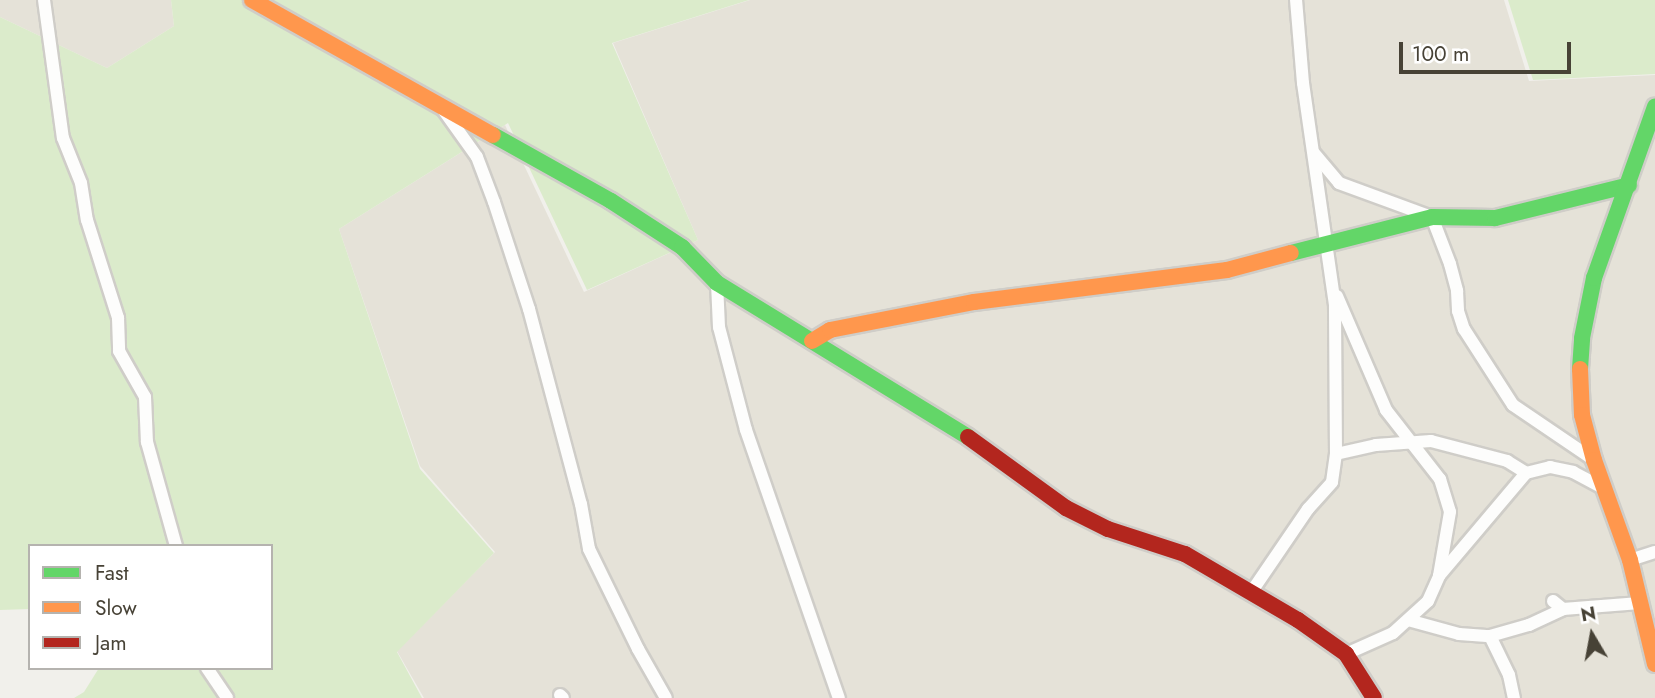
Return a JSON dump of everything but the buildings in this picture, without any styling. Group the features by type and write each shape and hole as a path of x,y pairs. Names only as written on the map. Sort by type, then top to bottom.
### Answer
{"street":[{"path":"44,0 63,138 82,183 87,220 118,318 119,351 145,397 147,442 175,544"},
{"path":"252,0 437,101 631,214 682,247 717,283 952,426 1066,508 1108,529 1185,554 1298,620 1346,654 1374,698"},
{"path":"1250,594 1308,509 1332,482 1336,454 1333,286 1312,150 1296,0"},
{"path":"437,101 477,157 494,202 529,309 581,504 589,549 638,649 666,698"},
{"path":"1655,107 1640,142 1629,185 1594,278 1582,338 1579,378 1581,402 1594,460 1630,560 1655,664"},
{"path":"1312,150 1339,183 1432,217 1450,264 1464,329 1513,405 1594,460"},
{"path":"812,341 830,330 974,302 1227,270 1432,217 1495,218 1629,185"},
{"path":"717,283 719,327 746,430 804,606 839,698"},
{"path":"1333,286 1362,352 1369,377 1386,410 1440,479 1450,512 1439,576 1428,601 1393,633 1346,654"},
{"path":"1336,454 1431,441 1507,461 1526,473"},
{"path":"1439,576 1526,473 1550,467 1573,472 1605,489"},
{"path":"1630,560 1655,552"},
{"path":"1408,620 1459,634 1490,636 1529,625 1558,605 1640,603"},
{"path":"1490,636 1509,676 1514,698"},
{"path":"208,670 227,698"}],"shaded area":[{"path":"0,0 171,0 174,26 107,68 0,17"},
{"path":"750,0 1504,0 1529,81 1655,75 1655,698 424,698 397,651 495,552 420,466 339,229 505,125 584,292 698,240 613,43"}],"green space":[{"path":"171,0 749,0 612,43 698,240 587,290 508,123 339,229 420,469 494,553 397,652 422,698 74,698 84,692 98,670 273,670 273,544 28,544 28,609 0,610 0,17 107,68 174,26"},
{"path":"1508,0 1655,0 1655,74 1533,80"}],"traffic: fast":[{"path":"1580,369 1582,338 1594,278 1655,107"},
{"path":"493,135 611,201 682,247 717,283 968,437"},
{"path":"1291,253 1432,217 1495,218 1629,185"}],"traffic: slow":[{"path":"252,0 493,135"},
{"path":"812,341 830,330 974,302 1227,270 1291,253"},
{"path":"1580,369 1582,415 1594,460 1630,560 1655,664"}],"traffic: jam":[{"path":"968,437 1066,508 1108,529 1185,554 1298,620 1346,654 1374,698"}]}
